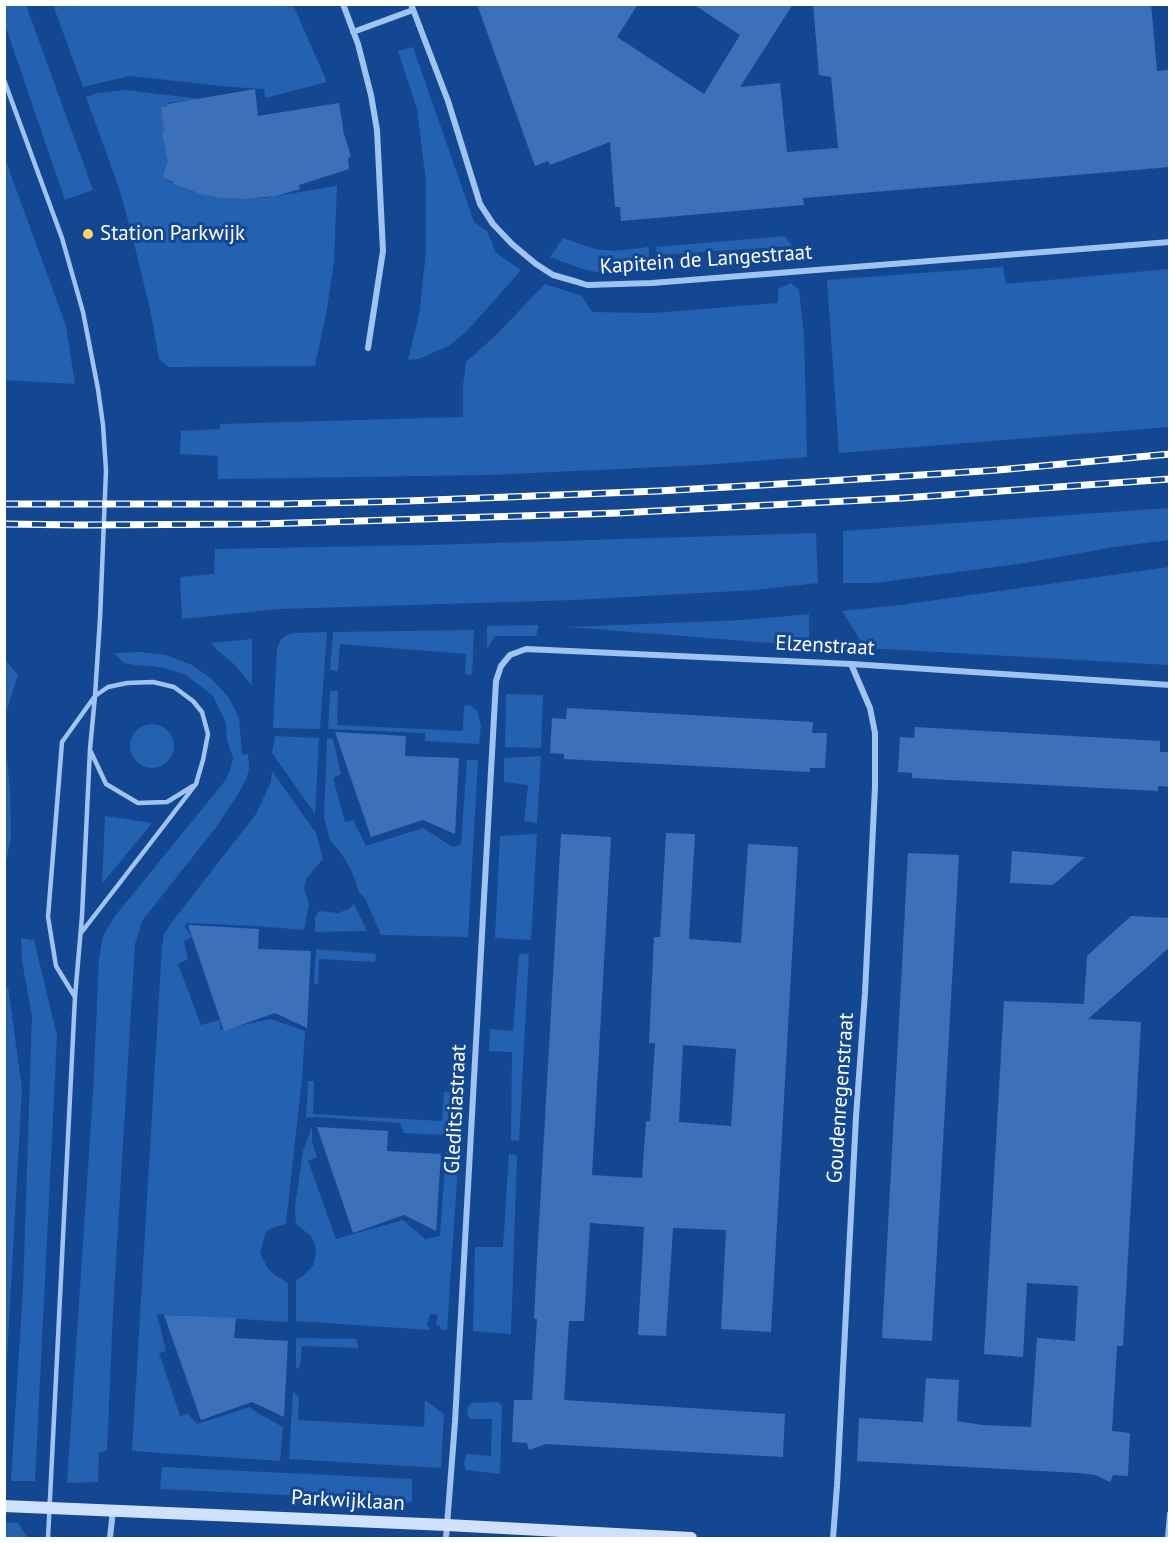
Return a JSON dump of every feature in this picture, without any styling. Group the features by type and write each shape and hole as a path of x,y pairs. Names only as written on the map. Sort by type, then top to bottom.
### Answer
{"street":[{"path":"343,4 371,95 377,130 383,251 368,348"},
{"name":"Kapitein de Langestraat","path":"353,32 412,7 448,101 480,204 493,224 536,264 553,274 587,285 652,283 1170,242"},
{"name":"Elzenstraat","path":"496,681 501,666 510,655 526,649 851,664 1170,685"},
{"name":"Goudenregenstraat","path":"833,1539 875,787 875,733 870,708 851,664"},
{"name":"Gleditsiastraat","path":"446,1539 473,1119 496,681"},
{"name":"Parkwijklaan","path":"4,1506 447,1525 691,1539"},
{"path":"111,1539 113,1510"},
{"path":"1168,1539 1170,1514"}],"lane":[{"path":"4,80 62,238 83,312 103,424 105,482 100,620 75,997 48,1539"},
{"path":"75,997 56,966 48,917 62,742 95,696 108,687 127,683 153,682 174,687 193,701 202,712 208,734 204,760 196,784 81,933"},
{"path":"90,749 106,784 138,803 167,801 196,784"}],"shaded area":[{"path":"4,5 26,5 93,190 65,200 5,25"},
{"path":"53,5 293,5 327,82 265,98 264,89 130,76 83,87"},
{"path":"413,47 474,222 487,231 496,253 521,270 467,331 450,345 419,359 408,360 419,315 426,252 426,182 417,109 398,51"},
{"path":"126,90 199,99 168,103 168,106 161,107 169,159 162,178 189,191 221,198 246,199 337,186 334,262 315,366 168,367 159,359 150,309 130,227 119,188 86,97 97,93"},
{"path":"4,156 66,326 75,384 5,380"},
{"path":"785,236 792,246 657,255 656,247"},
{"path":"563,238 595,249 614,251 649,247 648,264 641,273 602,273 582,269 550,257"},
{"path":"1003,267 1006,284 1169,269 1169,427 839,453 827,280"},
{"path":"791,283 799,290 804,336 807,457 703,465 490,475 218,479 218,456 180,454 181,431 220,429 220,424 463,417 466,362 495,336 545,284 582,296 592,312 653,313 778,303 778,289"},
{"path":"1169,508 1169,540 1025,563 875,583 843,583 843,531"},
{"path":"816,533 818,583 755,590 575,600 279,609 182,619 180,577 214,574 215,549"},
{"path":"1169,567 1169,665 865,648 842,611 900,605"},
{"path":"809,614 809,646 568,627 744,620"},
{"path":"539,625 536,636 495,636 487,649 487,626"},
{"path":"474,630 472,675 465,674 466,654 340,644 338,671 330,670 333,632"},
{"path":"327,632 320,729 273,728 277,648 282,638 292,633"},
{"path":"252,639 252,686 234,664 211,643"},
{"path":"140,652 166,655 192,665 212,679 229,698 239,718 242,755 248,754 249,769 246,780 217,826 142,921 135,944 107,1451 99,1452 98,1482 67,1483 93,1093 99,958 103,936 115,916 224,782 233,758 227,740 226,723 213,696 186,675 168,669 124,663 114,653"},
{"path":"5,660 18,675 5,716"},
{"path":"330,691 338,691 337,725 463,731 464,706 470,705 477,711 481,725 479,744 425,741 425,733 328,729"},
{"path":"506,694 543,695 541,748 505,747"},
{"path":"152,724 168,730 174,746 168,762 152,768 136,762 130,746 136,730"},
{"path":"4,732 10,788 11,837 5,867"},
{"path":"275,736 319,738 315,814 272,753"},
{"path":"327,738 333,739 341,774 333,778 345,822 353,820 366,846 423,828 453,847 461,845 467,760 478,760 468,937 381,935 365,898 359,893 349,866 330,840 324,817"},
{"path":"541,756 537,823 524,821 528,785 504,782 504,758"},
{"path":"272,771 316,833 323,859 306,879 304,889 309,904 304,930 186,923 185,927 192,937 184,941 188,959 178,964 201,1025 220,1020 220,1030 271,1019 305,1031 286,1224 266,1231 260,1253 268,1269 288,1283 288,1322 157,1314 166,1351 159,1353 180,1416 188,1414 197,1424 250,1407 283,1427 280,1461 132,1451 164,934 256,814 271,782"},
{"path":"105,816 152,823 102,884"},
{"path":"537,834 531,940 495,938 500,836"},
{"path":"354,904 367,931 315,932 315,917 319,911 338,913 349,909"},
{"path":"21,938 34,940 57,1036 35,1481 11,1481 23,1289 32,1016 22,961"},
{"path":"316,949 376,954 375,962 319,959 318,984 314,984"},
{"path":"519,954 529,954 519,1141 511,1140 512,1052 489,1051 490,1029 513,1031"},
{"path":"8,986 22,1089 5,1392 4,992"},
{"path":"308,1081 314,1081 313,1114 442,1121 444,1091 449,1092 451,1100 447,1135 404,1133 400,1123 306,1118"},
{"path":"312,1127 312,1141 317,1157 308,1161 336,1239 403,1220 425,1239 440,1236 446,1151 459,1151 447,1330 439,1329 440,1326 436,1325 438,1315 430,1314 427,1324 430,1330 296,1321 296,1280 313,1266 316,1254 311,1236 296,1224 295,1207 303,1151"},
{"path":"509,1154 517,1155 511,1334 473,1331 475,1247 503,1247"},
{"path":"296,1338 356,1339 359,1348 302,1346 300,1367 296,1369"},
{"path":"293,1391 299,1398 298,1420 424,1427 425,1400 444,1414 441,1468 289,1459"},
{"path":"498,1402 502,1406 500,1474 466,1470 464,1464 466,1454 491,1456 492,1419 470,1419 467,1413 468,1406 472,1403"},
{"path":"162,1467 412,1479 412,1501 395,1509 391,1500 160,1489"},
{"path":"5,1522 18,1523 28,1538 5,1538"}],"building":[{"path":"477,4 638,4 617,37 704,94 740,35 693,4 793,4 740,87 780,83 787,152 838,148 831,77 819,75 813,4 1151,4 1157,71 1170,70 1170,167 803,198 804,205 621,221 620,207 615,207 610,142 550,165 548,161 535,166"},
{"path":"255,89 258,116 339,103 344,134 351,156 348,158 349,169 299,185 300,189 276,196 246,199 200,194 162,178 168,161 162,132 164,132 161,107"},
{"path":"567,708 813,722 812,733 827,733 825,768 810,768 810,772 564,759 564,754 550,753 552,718 566,719"},
{"path":"915,727 1160,741 1160,752 1170,752 1170,787 1158,786 1158,791 912,778 912,773 898,772 900,737 914,738"},
{"path":"335,732 406,736 405,756 459,758 455,834 423,820 371,837"},
{"path":"666,833 695,834 689,939 741,943 748,844 798,847 771,1332 721,1329 726,1230 673,1228 666,1336 638,1335 644,1227 590,1223 584,1321 569,1321 564,1400 785,1414 783,1457 546,1444 529,1450 527,1443 512,1442 514,1400 532,1400 537,1319 534,1319 537,1260 561,834 611,837 592,1175 642,1178 646,1121 650,1121 655,1043 649,1043 654,937 660,937","holes":["683,1045 736,1049 731,1126 679,1122"]},
{"path":"1012,851 1085,857 1053,885 1010,883"},
{"path":"908,853 959,855 932,1341 882,1338"},
{"path":"1131,916 1170,918 1170,947 1088,1019 1141,1022 1123,1346 1117,1346 1112,1431 1130,1433 1128,1476 1113,1475 1110,1482 1095,1475 1078,1473 857,1461 859,1418 923,1422 926,1378 959,1380 957,1421 982,1425 1031,1427 1037,1338 1075,1341 1078,1286 1027,1283 1023,1357 984,1354 1004,1001 1084,1004 1087,956"},
{"path":"188,925 259,929 258,949 311,951 307,1028 275,1013 224,1031"},
{"path":"317,1127 388,1131 387,1151 441,1154 436,1231 404,1215 353,1233"},
{"path":"164,1315 236,1318 234,1338 288,1341 284,1417 252,1402 201,1420"}],"railway":[{"path":"4,504 279,504 658,491 998,470 1170,454"},
{"path":"4,524 261,524 618,513 903,498 1170,479"}],"place":[{"name":"Station Parkwijk","path":"88,234"}]}
